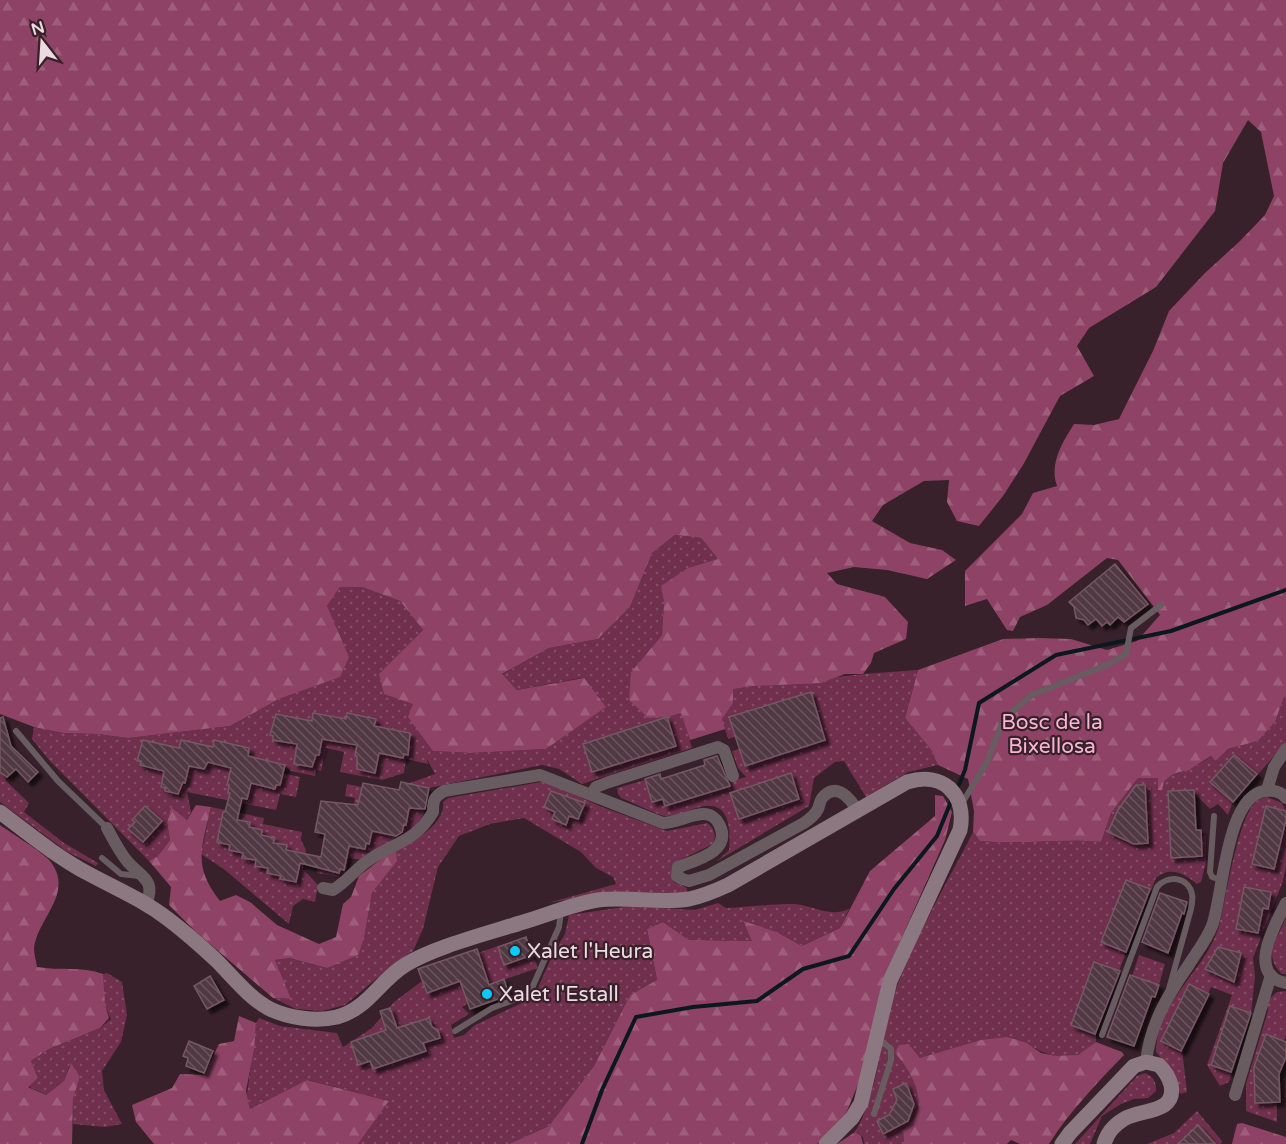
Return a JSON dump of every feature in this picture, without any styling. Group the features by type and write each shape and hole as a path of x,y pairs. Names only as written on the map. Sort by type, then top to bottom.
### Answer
{"main road":[{"path":"0,812 52,851 146,904 200,945 257,1000 271,1009 315,1019 337,1017 356,1009 405,965 427,954 482,935 598,900 674,900 708,894 728,885 907,782 920,778 943,782 961,806 960,830 897,963 883,1004 864,1095 858,1110 826,1144"},
{"path":"1062,1144 1128,1071 1140,1063 1159,1065 1170,1081 1171,1095 1166,1103 1158,1109 1125,1118 1109,1132 1104,1144"}],"street":[{"path":"592,794 596,787 609,782 718,747 724,750 733,776"},
{"path":"1267,790 1275,767 1286,749"},
{"path":"323,888 333,890 345,883 368,861 412,837 430,818 433,812 433,801 444,791 540,775 663,823 704,814 714,818 720,828 721,843 716,850 678,867 677,876 689,880 709,875 804,823 817,811 825,794 844,793 858,811"},
{"path":"1146,1062 1158,1012 1211,927 1235,823 1251,797 1258,792 1276,791 1286,798"},
{"path":"107,828 127,861 148,881 150,894 146,904"},
{"path":"1286,903 1266,944 1265,958 1271,975 1276,980 1286,982"},
{"path":"1235,1095 1271,975"}],"lane":[{"path":"961,806 987,762 1003,720 1032,695 1109,664 1126,654 1131,628 1161,605"},
{"path":"16,731 58,781 107,828"},
{"path":"1214,816 1210,872 1212,877 1222,880"},
{"path":"102,858 122,874 142,876"},
{"path":"1102,1035 1157,887 1161,882 1174,879 1183,881 1190,887 1193,895 1168,995"},
{"path":"455,1031 492,1008 524,996 532,988 559,927 561,911"},
{"path":"874,1114 891,1060 891,1049 885,1044 876,1043"}],"shaded area":[{"path":"675,535 701,538 718,559 664,601 662,635 631,672 732,689 918,670 905,718 932,751 938,765 908,772 866,797 844,761 835,762 814,778 809,806 717,861 729,850 730,842 729,825 723,812 710,806 669,817 621,798 617,788 645,780 652,802 663,799 665,806 718,790 715,781 727,778 728,782 746,777 738,768 732,751 819,723 817,712 728,739 725,729 693,739 684,720 692,748 582,784 559,769 542,765 429,788 407,784 435,774 427,759 428,764 406,759 404,773 382,780 340,772 344,752 326,748 321,771 316,770 315,776 291,771 282,763 281,773 300,777 296,797 280,794 276,810 187,792 191,812 187,820 171,807 167,823 170,840 158,856 149,861 49,760 32,739 34,727 63,733 128,738 230,726 281,698 327,606 340,587 362,587 400,601 423,630 380,674 413,704 433,751 471,753 546,749 605,707 581,678 517,690 501,675 549,648 598,639 630,607 652,553"},
{"path":"1284,697 1286,697 1286,743 1233,802 1228,815 1218,804 1210,809 1194,793 1196,830 1201,830 1202,836 1206,835 1206,862 1201,882 1197,884 1177,872 1166,872 1156,878 1096,1034 1096,1042 1081,1053 1065,1057 1045,1053 1027,1043 920,1058 909,1044 895,1053 914,1082 918,1099 916,1115 903,1130 904,1144 864,1144 863,1137 855,1132 870,1099 894,995 921,932 973,832 980,841 1101,842 1111,813 1138,778 1158,778 1164,782 1174,774 1186,772 1212,756 1216,761 1228,749 1258,741 1275,722"},
{"path":"0,772 7,777 5,780 29,803 24,812 64,843 98,863 96,866 66,851 0,802"},
{"path":"541,782 667,831 707,823 714,832 713,844 674,863 672,873 674,882 687,888 686,893 584,897 548,903 616,884 613,877 596,868 581,852 524,818 490,824 459,836 438,867 423,929 413,951 396,962 345,1005 322,1011 296,1009 273,998 290,999 275,960 288,958 327,968 364,938 372,893 396,861 396,851 434,825 443,810 443,802 448,798"},
{"path":"347,784 362,787 358,804 387,834 399,836 406,824 408,805 425,811 414,828 390,846 363,860 349,858 346,872 338,877 317,873 318,867 339,873 340,869 344,870 345,845 369,844 353,811 355,798 345,796"},
{"path":"1267,797 1282,803 1286,812 1286,866 1283,881 1253,958 1255,977 1251,1013 1229,1082 1220,1086 1207,1065 1232,995 1211,987 1182,1049 1187,1092 1180,1094 1174,1077 1156,1052 1158,1033 1173,1001 1212,943 1219,926 1244,822 1258,800"},
{"path":"211,807 264,818 263,824 302,832 301,840 306,850 303,869 318,885 315,902 303,899 293,906 289,924 225,870 201,854"},
{"path":"718,903 726,908 793,904 828,912 849,909 840,928 802,946 777,932 743,922 753,941 689,940 663,922 647,929 657,980 630,995 594,1066 549,1126 509,1144 358,1144 389,1101 308,1080 250,1109 247,1095 256,1023 259,1018 280,1026 337,1033 343,1047 372,1028 394,1002 422,981 427,993 485,973 478,953 498,946 505,965 533,955 538,968 465,993 468,1003 462,1007 469,1014 451,1025 454,1038 464,1035 475,1025 524,1002 537,990 565,934 569,915 630,906 695,910","holes":["429,1018 432,1027 438,1030 440,1038 423,1043 425,1051 373,1068 370,1061 358,1065 351,1042"]},
{"path":"1286,918 1286,974 1282,974 1276,967 1272,953"},
{"path":"1139,955 1165,964 1159,985 1132,976"},
{"path":"107,973 122,982 127,1015 121,1042 102,1071 104,1090 122,1124 105,1127 73,1124 73,1099 80,1077 70,1064 64,1081 46,1095 28,1086 38,1078 31,1061 49,1049 100,1028 111,1019 103,1003 103,974"},
{"path":"1286,991 1286,1036 1284,1041 1266,1035 1256,1060 1269,1066 1254,1072 1255,1103 1277,1102 1277,1122 1246,1111 1246,1084 1268,1011 1268,1000 1277,992"},
{"path":"1145,1073 1154,1080 1156,1091 1148,1098 1134,1099 1121,1104 1102,1116 1090,1144 1075,1144 1137,1076"},
{"path":"1197,1111 1222,1141 1221,1144 1147,1144 1174,1133"}],"green space":[{"name":"Bosc de la Bixellosa","path":"0,0 1286,0 1286,697 1284,697 1275,722 1258,741 1228,749 1216,761 1211,756 1186,772 1174,774 1164,782 1162,790 1158,790 1158,778 1138,778 1111,813 1101,842 1010,842 980,841 973,832 974,811 968,779 938,765 932,751 905,718 918,670 1003,639 1071,639 1107,650 1137,641 1160,615 1118,560 1107,558 1047,605 1020,617 1013,631 1007,630 987,599 965,606 965,571 1022,514 1033,493 1057,486 1055,470 1058,454 1074,424 1094,425 1119,419 1153,351 1169,311 1265,215 1274,196 1261,132 1248,120 1223,163 1215,211 1156,287 1089,328 1077,346 1094,376 1060,396 1023,465 1003,496 979,526 957,521 947,502 949,480 924,481 883,505 872,521 910,543 942,550 956,560 927,579 887,570 854,567 827,573 837,584 885,597 908,622 906,639 874,653 871,663 863,674 845,674 821,683 733,689 733,703 722,719 725,729 690,740 681,713 667,717 648,718 629,700 631,672 662,635 664,601 661,586 688,568 718,559 701,538 675,535 652,553 630,607 598,639 549,648 502,674 517,690 584,678 606,707 546,749 471,753 433,751 408,717 413,704 384,694 379,674 423,630 400,601 362,587 340,587 327,606 349,657 340,677 281,698 230,726 128,738 63,733 34,727 0,714"},
{"path":"935,795 943,796 952,812 945,840 883,980 859,1082 845,1116 817,1144 509,1144 549,1126 594,1066 630,995 657,980 647,929 663,922 689,940 752,941 743,921 777,932 802,946 840,928 870,871 935,816"},
{"path":"196,805 211,807 203,845 202,866 211,888 220,901 236,895 250,902 277,925 319,944 336,937 343,904 351,897 359,876 385,856 396,851 397,861 372,893 364,938 358,955 327,968 289,958 275,960 291,999 273,998 195,931 169,905 171,887 149,861 158,856 170,840 167,823 171,807 187,820"},
{"path":"0,825 47,857 57,873 59,884 57,894 34,948 37,967 87,970 103,974 105,1005 109,1018 100,1028 49,1049 31,1061 38,1078 28,1087 46,1095 64,1081 71,1063 80,1077 73,1099 72,1144 0,1144"},
{"path":"239,1016 256,1023 254,1049 246,1091 250,1109 307,1080 389,1101 358,1144 154,1144 136,1122 132,1105 172,1088 180,1074 204,1075 219,1044 234,1041"},
{"path":"1007,1037 1027,1043 1041,1053 1056,1056 1078,1055 1096,1042 1122,1052 1124,1055 1075,1109 1049,1144 1020,1144 1011,1140 1007,1144 904,1144 903,1130 916,1115 918,1099 910,1074 895,1053 899,1045 909,1044 920,1058 981,1040"},
{"path":"1242,1123 1286,1137 1286,1144 1232,1144 1237,1124"},
{"path":"855,1132 861,1136 863,1144 837,1144"}],"building":[{"path":"1115,564 1148,604 1124,622 1118,617 1110,625 1107,622 1102,626 1096,619 1088,625 1084,620 1076,618 1074,607 1069,602"},
{"path":"811,692 825,740 745,766 729,717"},
{"path":"313,713 346,719 347,713 376,719 374,726 410,733 408,755 404,754 403,758 379,753 375,773 357,769 357,756 355,756 357,745 322,739 319,755 316,755 312,767 294,764 297,744 273,740 273,736 270,735 276,714 312,721"},
{"path":"3,717 11,746 38,772 28,782 16,769 7,777 0,772 0,718"},
{"path":"667,717 676,746 592,772 583,744"},
{"path":"143,740 179,748 181,740 213,747 214,740 249,748 248,756 285,765 280,785 276,785 275,789 251,783 247,799 242,798 237,820 250,822 249,827 262,830 261,835 275,838 273,843 287,845 286,850 321,857 325,834 315,832 321,801 358,805 363,783 399,790 401,782 429,788 425,809 409,808 406,825 404,824 402,832 396,836 372,831 369,844 366,843 365,849 349,846 344,870 340,869 339,873 300,863 296,882 280,879 281,876 267,873 268,868 255,866 256,860 242,858 243,853 229,850 230,845 217,842 223,812 225,812 230,793 228,793 229,785 227,785 231,768 208,762 204,769 189,766 185,783 183,782 178,794 165,791 166,788 161,787 164,771 140,765 141,761 137,761"},
{"path":"1234,755 1257,774 1233,802 1210,782"},
{"path":"717,756 730,786 665,806 663,799 652,802 645,779 660,774 661,779 705,765 704,760"},
{"path":"791,773 799,799 739,819 730,793"},
{"path":"1136,785 1145,785 1148,843 1134,844 1108,832 1118,810"},
{"path":"1194,790 1196,830 1201,830 1202,856 1171,858 1168,791"},
{"path":"551,791 585,803 578,819 569,816 566,825 552,819 555,812 544,807"},
{"path":"145,806 162,821 143,842 128,829 135,822 132,820"},
{"path":"1266,806 1286,811 1286,820 1274,869 1252,864"},
{"path":"1126,880 1150,889 1126,952 1101,942"},
{"path":"1244,887 1271,892 1268,909 1263,908 1258,933 1236,929"},
{"path":"1160,893 1187,902 1168,953 1142,942"},
{"name":"Xalet l'Heura","path":"526,937 532,955 504,965 498,947"},
{"path":"1218,947 1241,953 1234,982 1205,969"},
{"path":"477,949 489,985 504,979 509,995 470,1009 460,981 427,993 418,969"},
{"path":"1094,962 1120,971 1095,1034 1071,1025"},
{"path":"1130,975 1159,985 1155,997 1152,996 1134,1046 1107,1037"},
{"path":"210,976 224,1000 207,1009 194,986"},
{"path":"1189,984 1209,994 1181,1051 1161,1041"},
{"path":"1230,1006 1251,1013 1231,1072 1211,1065"},
{"path":"390,1008 397,1028 429,1018 432,1027 438,1030 440,1038 423,1043 426,1051 373,1069 370,1061 358,1065 351,1042 386,1030 380,1011"},
{"path":"1266,1034 1286,1042 1286,1057 1279,1074 1280,1102 1255,1103 1254,1067"},
{"path":"189,1041 213,1051 204,1073 186,1066 188,1058 183,1056"},
{"path":"906,1083 914,1104 908,1121 883,1134 877,1121 889,1115 897,1100 893,1089"},
{"path":"1198,1125 1215,1144 1178,1144"}],"waterway":[{"path":"957,789 965,770 979,703 1056,655 1171,631 1286,590"},
{"path":"582,1144 602,1090 636,1017 693,1007 757,1001 803,969 849,956 894,889 937,836 952,799"}],"place":[{"name":"Xalet l'Heura","path":"515,951"},
{"name":"Xalet l'Estall","path":"487,994"}]}
